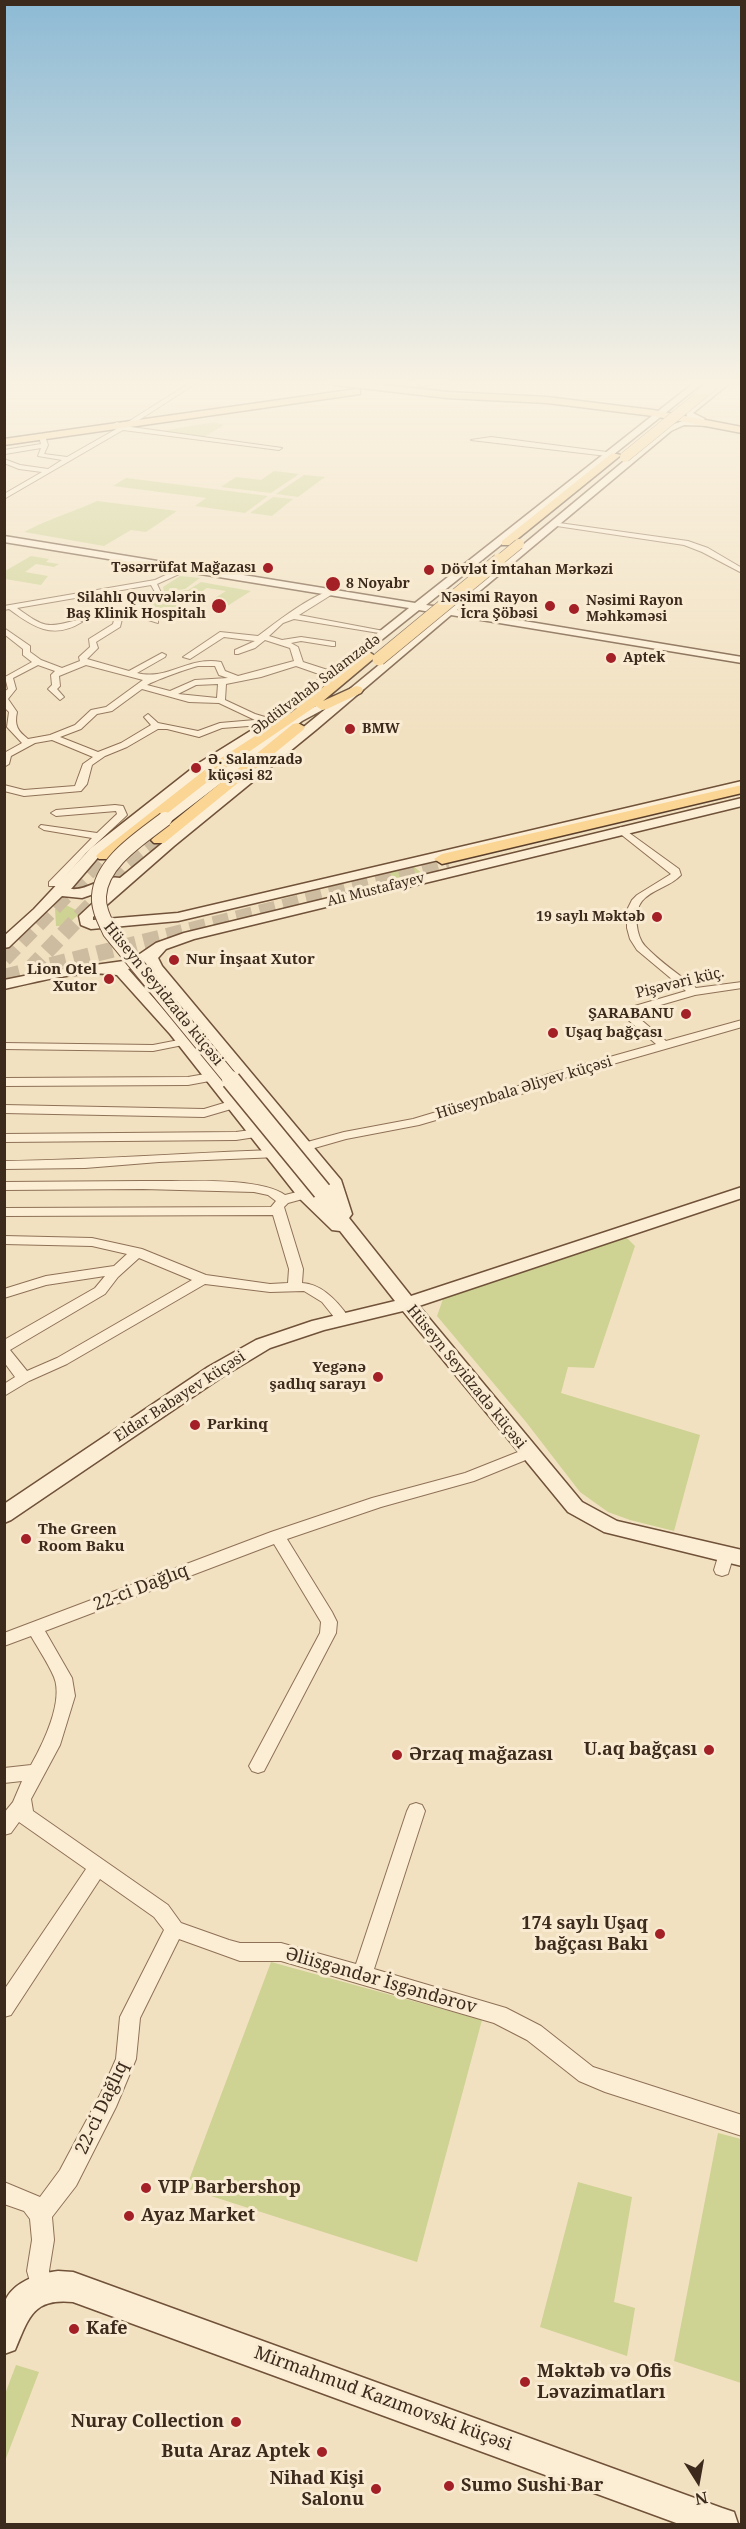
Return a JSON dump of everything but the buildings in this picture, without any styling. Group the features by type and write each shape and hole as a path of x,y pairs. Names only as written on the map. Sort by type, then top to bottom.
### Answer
{"main road":[{"name":"Əbdülvahab Salamzadə","path":"517,537 531,516 553,500"},
{"name":"Əbdülvahab Salamzadə","path":"104,856 238,752 433,594 517,537 559,500"},
{"name":"Əbdülvahab Salamzadə","path":"133,872 466,599 542,532 573,500"},
{"name":"Əbdülvahab Salamzadə","path":"517,537 555,519 579,500"},
{"path":"531,516 543,513"},
{"path":"374,657 517,537 542,532"},
{"path":"7,537 328,592 419,605"},
{"path":"7,537 419,605 448,614 741,660"},
{"path":"433,594 435,599 450,601 466,599 465,604 472,607 741,654"},
{"path":"407,615 419,612 438,615 441,618 448,614 515,615 526,621"},
{"path":"495,615 741,654"},
{"path":"658,642 693,644"},
{"name":"Əbdülvahab Salamzadə","path":"159,840 322,706 374,657"},
{"name":"Əbdülvahab Salamzadə","path":"4,944 39,912 59,884 137,818 222,754 271,723 297,715 374,657"},
{"path":"192,797 298,719 356,690"},
{"path":"192,797 209,780 297,715"},
{"path":"238,752 271,723"},
{"path":"222,754 250,740"},
{"name":"Alı Mustafayev","path":"9,984 134,964 165,944 189,936 366,892 442,863 741,787"},
{"name":"Alı Mustafayev","path":"442,863 741,796"},
{"name":"Hüseyn Seyidzadə küçəsi","path":"192,797 118,858 108,870 99,892 100,914 110,933 318,1194"},
{"name":"Alı Mustafayev","path":"86,916 87,923 96,926 161,920 346,876 442,863 621,830 741,802"},
{"path":"59,884 65,894 82,894 133,872"},
{"path":"39,912 54,904 67,901 82,906 86,916 133,872"},
{"path":"346,876 369,874 382,881 379,887 366,892"},
{"path":"154,951 152,961 168,983 335,1184 342,1213 359,1245"},
{"path":"94,970 119,969 133,982 274,1154 318,1194 359,1245"},
{"path":"133,982 142,988 168,983"},
{"path":"179,1036 171,1022 181,1016 192,1016 202,1023"},
{"path":"407,1304 741,1192"},
{"name":"Hüseyn Seyidzadə küçəsi","path":"359,1245 565,1497 591,1517 624,1530 730,1561"},
{"name":"Eldar Babayev küçəsi","path":"4,1515 236,1358 279,1338 343,1319 407,1304"},
{"name":"Mirmahmud Kazımovski küçəsi","path":"42,2288 59,2284 73,2287 374,2395 722,2524"},
{"path":"4,2339 22,2301 42,2288"}],"street":[{"path":"555,519 685,543 705,550 741,571"},
{"path":"8,608 153,583 165,580 185,568"},
{"path":"85,662 82,659 94,648 92,641 97,635 110,631 117,625 118,618 128,610 159,593 153,583"},
{"path":"238,652 255,645 283,620 328,592"},
{"path":"67,597 79,606"},
{"path":"8,608 44,630 78,622"},
{"path":"128,610 155,621"},
{"path":"291,617 385,632"},
{"path":"4,630 27,648 26,653 38,662 62,671"},
{"path":"187,657 223,634 285,642 301,639 332,644"},
{"path":"285,642 294,648 299,660 297,663"},
{"path":"130,674 162,655"},
{"path":"27,743 12,729 10,722 13,712 4,699 12,689 7,676 38,662"},
{"path":"60,697 52,688 56,686 55,675 85,662 150,679 160,678 188,665 218,664 222,673 238,680"},
{"path":"171,695 182,686 191,683 238,680 297,663 316,671 333,674"},
{"path":"5,758 27,743 78,727 94,712 109,709 150,679"},
{"path":"221,701 222,682"},
{"path":"140,686 189,699 221,701 271,723"},
{"path":"148,717 156,726"},
{"path":"4,788 24,793 80,788 89,763 156,726 167,726 199,734 220,726 271,723"},
{"path":"52,737 66,741 89,754 101,756"},
{"path":"56,813 120,808 122,815"},
{"path":"122,815 137,818"},
{"path":"59,884 83,851 122,815"},
{"path":"44,827 100,836"},
{"path":"621,830 675,870 676,875 671,880 649,890 634,904 632,924 641,948 694,992"},
{"name":"Pişəvəri küç.","path":"664,1046 626,1012 694,992 741,985"},
{"name":"Hüseynbala Əliyev küçəsi","path":"304,1147 344,1136 415,1122 507,1095 553,1077 741,1023"},
{"path":"4,1046 153,1048 179,1036"},
{"path":"4,1082 188,1082 211,1077"},
{"path":"4,1109 108,1113 204,1113 234,1104"},
{"path":"4,1138 236,1136 258,1133"},
{"path":"4,1165 274,1154"},
{"path":"4,1186 254,1188 266,1190 281,1206 296,1269 295,1286"},
{"path":"4,1212 281,1206 318,1194"},
{"path":"4,1240 92,1242 137,1252 203,1279 270,1288 306,1287 321,1293 343,1319"},
{"path":"4,1347 100,1291 117,1270 137,1252"},
{"path":"4,1294 36,1282 72,1274 117,1270"},
{"path":"4,1391 24,1378 62,1361 203,1279"},
{"path":"4,1351 24,1378"},
{"name":"22-ci Dağlıq","path":"4,1640 277,1536 378,1502 469,1477 528,1453"},
{"path":"258,1766 328,1633 329,1622 277,1536"},
{"path":"4,1827 22,1805 25,1791 51,1745 65,1703 66,1687 35,1628"},
{"path":"4,1776 36,1772"},
{"name":"Əliisgəndər İsgəndərov","path":"22,1805 30,1820 161,1911 174,1929 240,1952 281,1952 499,2015 534,2032 585,2074 741,2126"},
{"path":"363,1974 416,1811"},
{"path":"4,2008 98,1868"},
{"name":"22-ci Dağlıq","path":"41,2214 68,2178 110,2100 126,2059 130,2017 174,1929"},
{"path":"4,2193 32,2204 41,2214 43,2240 38,2271 42,2288"}],"green space":[{"path":"203,500 263,500 245,513 195,506"},
{"path":"269,500 292,500 272,516 250,513"},
{"path":"97,501 177,511 146,532 131,530 104,546 24,532"},
{"path":"31,556 49,559 46,562 59,564 54,567 36,564 25,572 48,576 41,585 5,579 5,571"},
{"path":"180,576 200,578 185,589 164,592 163,587"},
{"path":"201,582 251,591 224,608 217,607 222,602 212,600 226,591 207,588 170,612 147,606 166,593 188,590"},
{"path":"411,864 425,876 393,884 379,872"},
{"path":"66,905 78,911 77,916 66,926 56,926 55,909"},
{"path":"626,1237 635,1246 594,1368 568,1367 561,1393 700,1435 674,1531 608,1512 580,1492 526,1422 437,1316 443,1299"},
{"path":"271,1962 482,2020 417,2262 186,2188"},
{"path":"718,2133 741,2139 741,2383 674,2361"},
{"path":"578,2182 632,2197 614,2302 635,2308 627,2356 540,2327"},
{"path":"16,2365 39,2372 5,2461 5,2394"}],"tunnel":[{"path":"30,969 127,867 159,840"},
{"path":"4,959 104,856"},
{"path":"4,977 449,865"}],"place":[{"name":"Təsərrüfat Mağazası","path":"268,568"},
{"name":"Dövlət İmtahan Mərkəzi","path":"429,570"},
{"name":"8 Noyabr","path":"333,584"},
{"name":"Silahlı Quvvələrin Baş Klinik Hospitalı","path":"219,606"},
{"name":"Nəsimi Rayon İcra Şöbəsi","path":"550,606"},
{"name":"Nəsimi Rayon Məhkəməsi","path":"574,609"},
{"name":"Aptek","path":"611,658"},
{"name":"BMW","path":"350,729"},
{"name":"Ə. Salamzadə küçəsi 82","path":"196,768"},
{"name":"19 saylı Məktəb","path":"657,917"},
{"name":"Nur İnşaat Xutor","path":"174,960"},
{"name":"Lion Otel Xutor","path":"109,979"},
{"name":"ŞARABANU","path":"686,1014"},
{"name":"Uşaq bağçası","path":"553,1033"},
{"name":"Yegənə şadlıq sarayı","path":"378,1377"},
{"name":"Parkinq","path":"195,1425"},
{"name":"The Green Room Baku","path":"26,1539"},
{"name":"U.aq bağçası","path":"709,1750"},
{"name":"Ərzaq mağazası","path":"397,1755"},
{"name":"174 saylı Uşaq bağçası Bakı","path":"660,1934"},
{"name":"VIP Barbershop","path":"146,2188"},
{"name":"Ayaz Market","path":"129,2216"},
{"name":"Kafe","path":"74,2329"},
{"name":"Məktəb və Ofis Ləvazimatları","path":"525,2382"},
{"name":"Nuray Collection","path":"236,2422"},
{"name":"Buta Araz Aptek","path":"322,2452"},
{"name":"Sumo Sushi Bar","path":"449,2486"},
{"name":"Nihad Kişi Salonu","path":"376,2489"}]}
